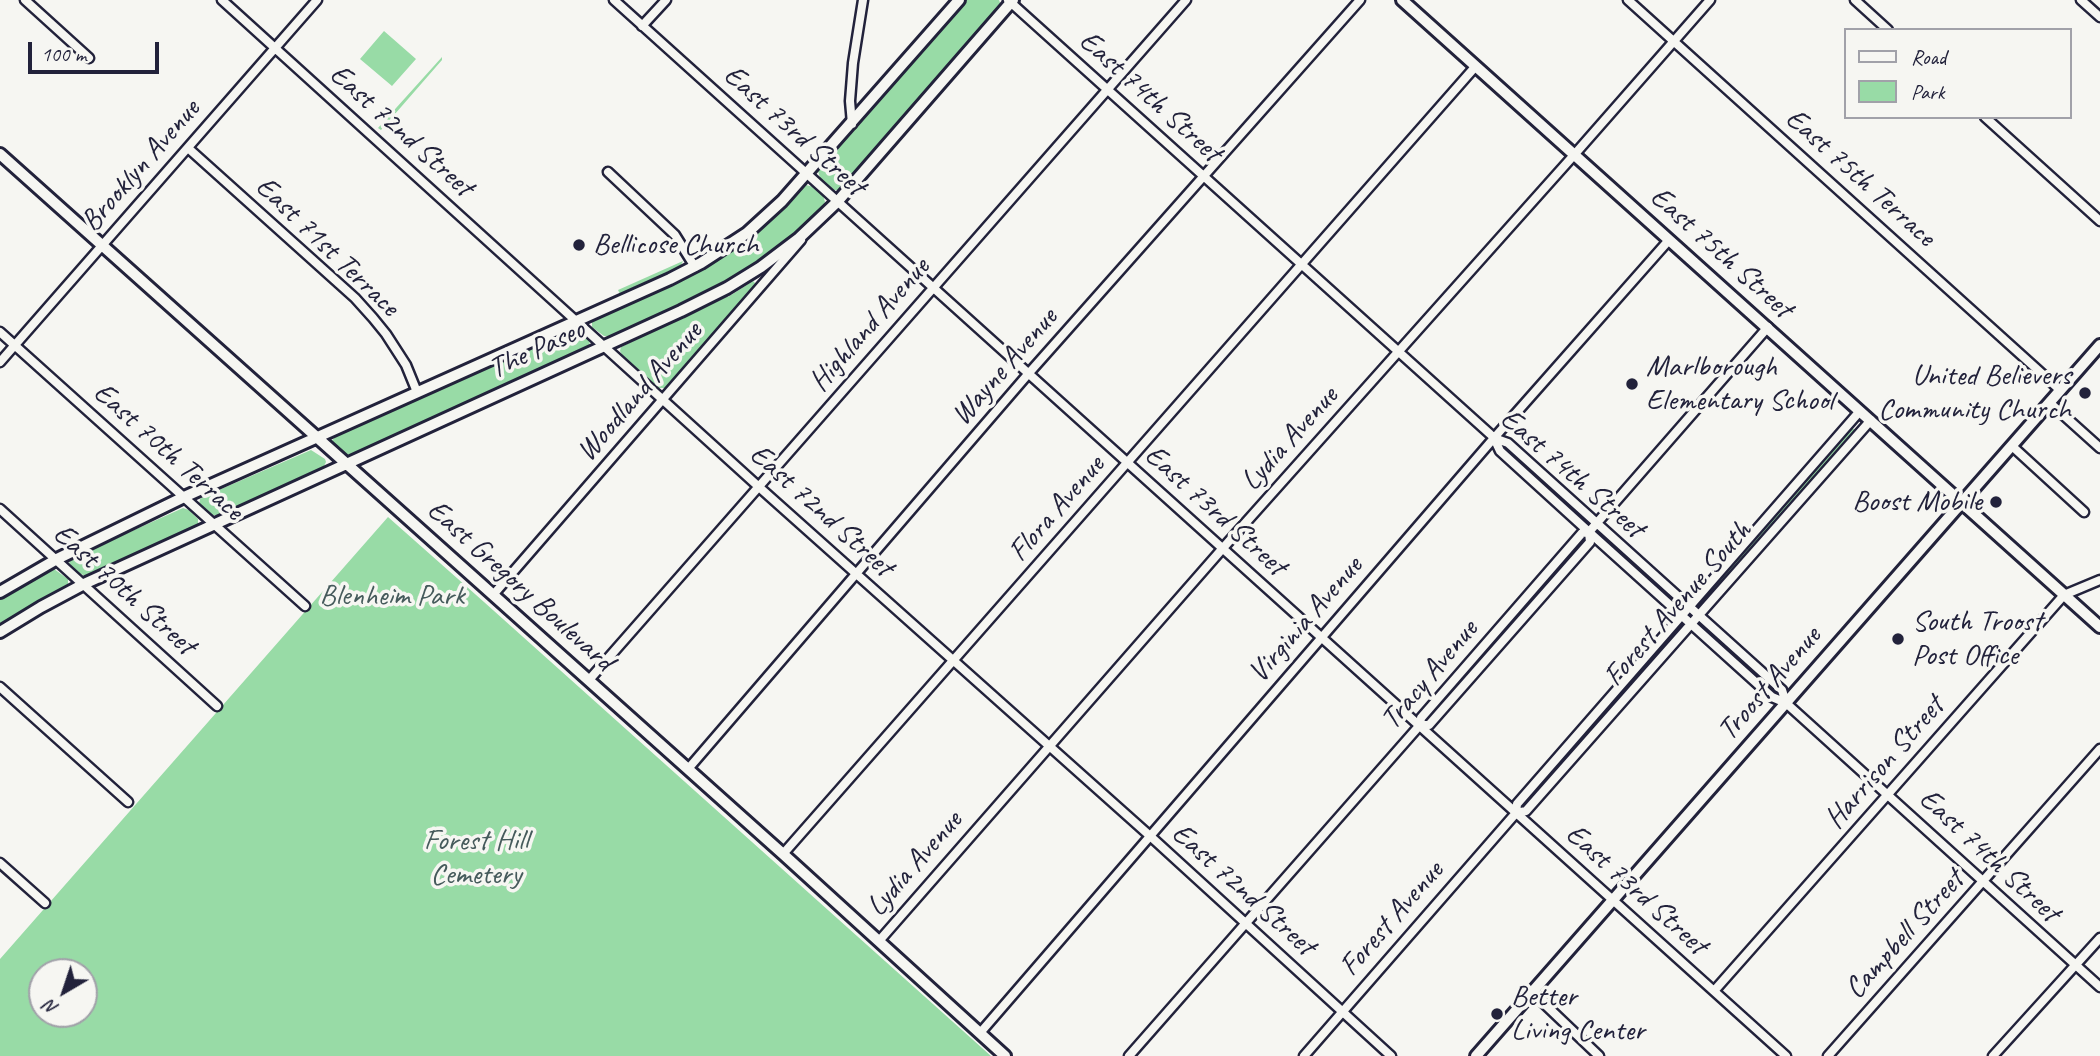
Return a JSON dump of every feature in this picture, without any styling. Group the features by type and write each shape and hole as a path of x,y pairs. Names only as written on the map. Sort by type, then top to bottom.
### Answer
{"main road":[{"name":"The Paseo","path":"0,593 57,559 184,497 695,267 747,233 782,201 959,0"},
{"name":"East 75th Street","path":"1402,0 2100,627"},
{"name":"The Paseo","path":"0,632 84,584 727,288 776,256 838,201 1011,1"},
{"name":"East Gregory Boulevard","path":"0,154 1005,1056"},
{"name":"Troost Avenue","path":"1476,1056 2100,345"}],"street":[{"path":"25,0 89,58"},
{"name":"East 72nd Street","path":"222,0 1391,1056"},
{"name":"Brooklyn Avenue","path":"0,362 317,0"},
{"name":"East 73rd Street","path":"614,0 1786,1056"},
{"path":"642,26 666,0"},
{"path":"852,124 851,88 863,0"},
{"name":"Highland Avenue","path":"589,680 1186,0"},
{"name":"Wayne Avenue","path":"688,769 1029,373 1360,0"},
{"name":"East 75th Terrace","path":"1628,0 2060,390"},
{"name":"Lydia Avenue","path":"878,941 1710,0"},
{"path":"1855,0 1886,28"},
{"path":"2081,0 2100,17"},
{"name":"East 74th Street","path":"1011,1 1494,438 1508,443 1782,690 1786,702 2100,987"},
{"name":"Flora Avenue","path":"783,854 1475,67"},
{"path":"1987,119 2100,220"},
{"name":"East 71st Terrace","path":"188,148 364,308 386,334 406,365 417,392"},
{"path":"608,172 675,235 695,267"},
{"name":"Woodland Avenue","path":"493,595 820,219"},
{"name":"Virginia Avenue","path":"980,1033 1321,637 1669,240"},
{"name":"Tracy Avenue","path":"1129,1056 1420,725 1421,718 1564,554 1582,534 1589,532 1597,524 1768,327"},
{"name":"East 70th Terrace","path":"0,332 305,606"},
{"path":"2050,403 2100,448"},
{"path":"1516,813 1517,804 1860,411"},
{"name":"Forest Avenue South","path":"1516,813 1526,811 1871,420"},
{"path":"1494,438 1500,451 1589,532 1772,697 1786,702"},
{"path":"2012,446 2084,512"},
{"name":"East 70th Street","path":"0,509 218,706"},
{"name":"Harrison Street","path":"1714,991 2064,595 2100,580"},
{"path":"0,687 128,802"},
{"name":"Campbell Street","path":"1828,1056 2100,749"},
{"name":"Forest Avenue","path":"1304,1056 1516,813"},
{"path":"0,863 45,903"},
{"path":"1993,1056 2100,938"},
{"path":"1532,992 1599,1056"}],"green space":[{"path":"967,0 999,0 1002,8 842,190 834,190 820,178 819,167"},
{"path":"384,31 416,59 392,86 360,59"},
{"path":"442,57 381,130 378,128"},
{"path":"806,185 814,187 823,195 825,202 822,209 771,252 741,272 696,298 613,336 604,336 592,327 592,321 595,319 689,276 739,246"},
{"path":"683,261 680,267 620,294 618,290"},
{"path":"753,281 757,285 666,388 659,388 622,355 621,347 728,297"},
{"path":"572,330 578,330 590,340 589,347 350,455 343,454 331,442 335,437"},
{"path":"1852,428 1855,430 1850,439 1701,607 1698,607 1696,604"},
{"path":"1506,448 1583,515 1584,521 1504,451"},
{"path":"311,450 325,459 323,468 219,515 211,515 199,505 200,499 205,496"},
{"path":"183,508 198,519 196,526 86,576 78,573 69,563 72,558"},
{"name":"Forest Hill Cemetery","path":"388,517 991,1056 0,1056 0,959"},
{"path":"1585,536 1588,536 1585,542 1430,718 1428,717 1427,715"},
{"path":"1604,536 1683,606 1682,609 1602,539"},
{"path":"54,569 68,579 68,584 0,625 0,598"},
{"path":"1702,622 1743,658 1739,663 1698,625"},
{"path":"1682,624 1684,627 1527,806 1524,805 1524,802"}],"place":[{"name":"Bellicose Church","path":"579,245"},
{"name":"Marlborough Elementary School","path":"1632,384"},
{"name":"United Believers Community Church","path":"2085,393"},
{"name":"Boost Mobile","path":"1996,502"},
{"name":"South Troost Post Office","path":"1898,639"},
{"name":"Better Living Center","path":"1497,1014"}],"park label":[{"name":"Blenheim Park","path":"392,596"}]}
